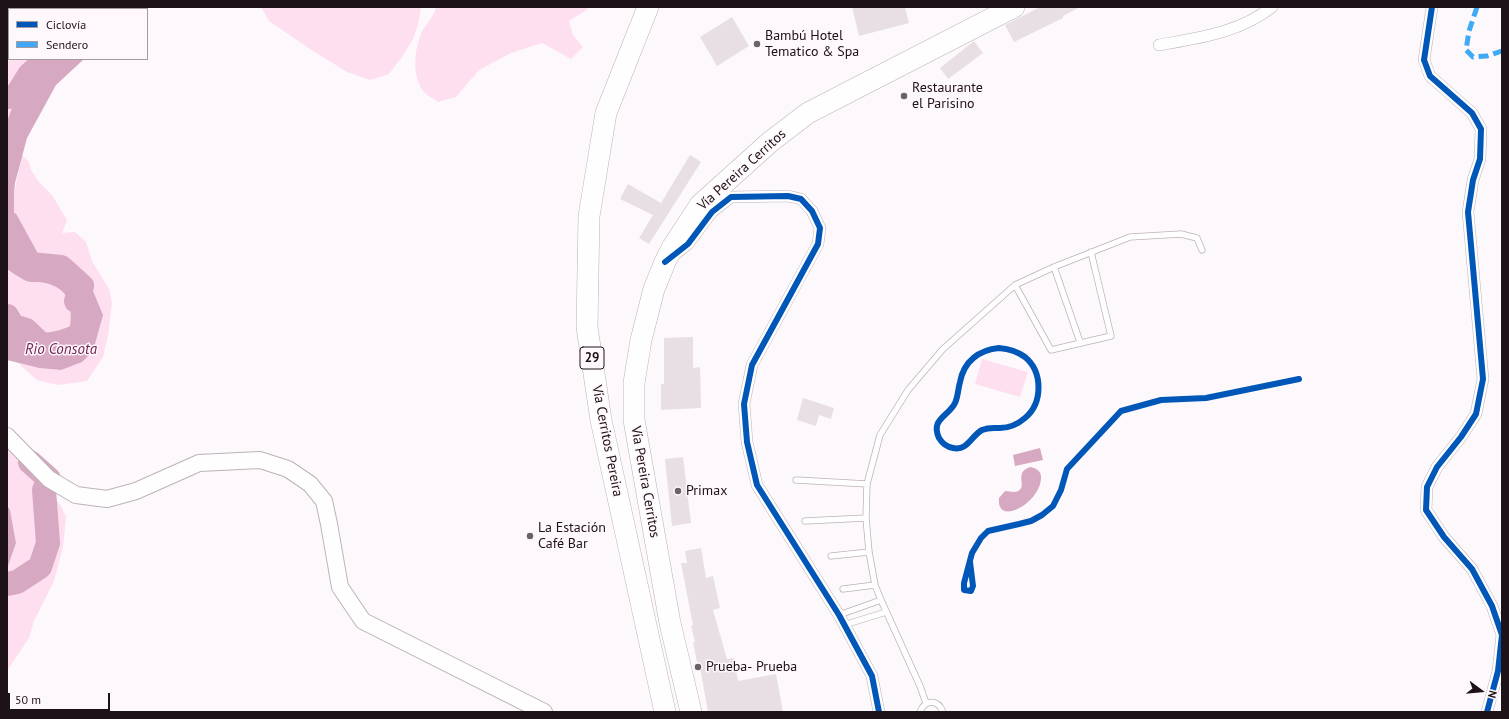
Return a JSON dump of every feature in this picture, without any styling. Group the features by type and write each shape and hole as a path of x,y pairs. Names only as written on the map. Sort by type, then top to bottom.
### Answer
{"highway":[{"name":"Vía Cerritos Pereira","path":"648,7 606,113 589,216 587,327 601,420 665,712"},
{"name":"Vía Pereira Cerritos","path":"691,712 670,623 634,420 634,383 641,340 654,289 665,262 672,248 700,205 770,142 808,113 1014,7"}],"street":[{"path":"1159,46 1220,33 1262,15 1272,7"},
{"path":"1432,7 1424,60 1430,76 1472,113 1481,129 1480,159 1473,180 1468,212 1483,379 1476,414 1461,437 1437,467 1427,487 1426,510 1444,537 1472,569 1492,606 1502,635 1498,671 1487,712"},
{"path":"665,262 688,244 712,212 731,197 788,196 801,198 812,211 820,228 818,244 752,365 744,404 746,442 757,485 839,615 872,676 879,712"},
{"path":"7,436 49,479 76,495 107,499 136,491 200,463 260,460 288,469 310,484 324,501 340,587 362,621 544,712"}],"lane":[{"path":"926,703 920,686 875,585 869,552 866,518 867,484 880,435 908,390 946,345 1015,285 1054,267 1130,237 1181,234 1197,238 1202,250"},
{"path":"1015,285 1051,350 1080,342 1111,336 1092,252"},
{"path":"1054,267 1080,342"},
{"path":"796,480 867,484"},
{"path":"805,521 866,518"},
{"path":"831,556 869,552"},
{"path":"843,589 875,585"},
{"path":"839,615 881,600"},
{"path":"844,625 886,612"},
{"path":"920,712 922,707 931,701 941,706 943,712"}],"shaded area":[{"path":"7,7 96,7 8,8 8,60 45,60 29,75 16,96 7,122"},
{"path":"261,7 421,7 418,25 413,39 402,57 389,74 370,80 347,72 310,49 269,21"},
{"path":"436,7 589,7 587,10 569,21 573,35 583,47 571,59 542,43 511,53 479,70 456,97 438,102 423,91 417,77 415,63 421,34"},
{"path":"22,155 29,162 31,170 39,182 52,195 67,220 62,233 75,232 86,242 92,261 109,289 112,302 108,336 103,357 87,381 58,385 37,380 18,363 39,368 61,370 88,279 30,264 14,230 14,193"},
{"path":"7,269 26,281 43,282 53,285 64,293 71,311 70,326 46,333 24,330 7,324"},
{"path":"982,359 1028,372 1020,397 975,384"},
{"path":"7,436 49,479 51,492 61,506 66,517 63,547 54,581 34,621 29,638 7,671 7,569 16,543 10,510 7,505"}],"water":[{"name":"Rio Consota","path":"45,60 83,60 56,85 27,138 15,183 14,193 14,230 30,264 88,279 103,315 93,351 82,362 61,370 39,368 7,360 7,324 24,330 46,333 70,326 71,318 71,311 67,298 59,289 53,285 43,282 26,281 7,269 7,122 16,96 29,75"},
{"path":"1040,448 1043,460 1015,466 1013,455"},
{"path":"1030,467 1037,469 1041,474 1038,488 1033,497 1018,509 1004,511 1000,507 999,498 1005,491 1015,492 1021,489 1022,473"},
{"path":"7,505 10,510 16,543 7,569"}],"building":[{"path":"852,7 905,7 909,23 859,36"},
{"path":"1040,7 1080,7 1063,16 1063,18 1014,42 1005,25"},
{"path":"732,17 749,46 717,66 700,37"},
{"path":"974,41 983,53 948,79 940,68"},
{"path":"690,155 701,162 649,244 639,238 653,215 620,199 628,184 661,203"},
{"path":"693,337 693,368 700,367 701,408 661,410 661,384 664,384 664,338"},
{"path":"803,398 834,408 831,419 819,415 816,426 797,420"},
{"name":"Primax","path":"683,457 691,523 672,526 665,459"},
{"path":"701,548 706,578 713,576 720,608 713,610 727,659 734,658 738,681 776,674 783,712 708,712 699,662 697,662 693,642 695,642 691,626 693,625 681,563 687,563 685,551"}],"waterway":[{"path":"7,97 16,96 29,75 45,60"},
{"path":"7,222 30,264 61,267 82,286 76,301"},
{"path":"7,316 13,326 26,330 45,348 51,349"},
{"path":"7,584 17,582 40,567 48,543 44,490 49,479 30,462"}],"marked path":[{"path":"1477,7 1469,31 1466,50 1473,57 1487,56 1502,51"}],"cycle path":[{"path":"1432,7 1424,60 1430,76 1472,113 1481,129 1480,159 1473,180 1468,212 1483,379 1476,414 1461,437 1437,467 1427,487 1426,510 1444,537 1472,569 1492,606 1502,635 1498,671 1487,712"},
{"path":"665,262 688,244 712,212 731,197 788,196 801,199 812,211 820,228 818,244 752,365 744,404 747,442 757,485 839,615 872,676 879,712"},
{"path":"999,348 1019,353 1031,363 1038,379 1038,396 1031,412 1016,424 1007,427 982,430 962,447 953,448 947,446 939,438 937,426 941,418 955,403 965,368 979,354 999,348"},
{"path":"970,562 973,586 971,591 964,590 964,583 972,553 981,538 988,531 1031,521 1042,515 1053,506 1061,490 1067,469 1121,411 1161,400 1206,398 1299,379"}],"place":[{"name":"Bambú Hotel Tematico & Spa","path":"757,44"},
{"name":"Restaurante el Parisino","path":"904,96"},
{"name":"Primax","path":"678,491"},
{"name":"La Estación Café Bar","path":"530,536"},
{"name":"Prueba- Prueba","path":"698,667"}]}
